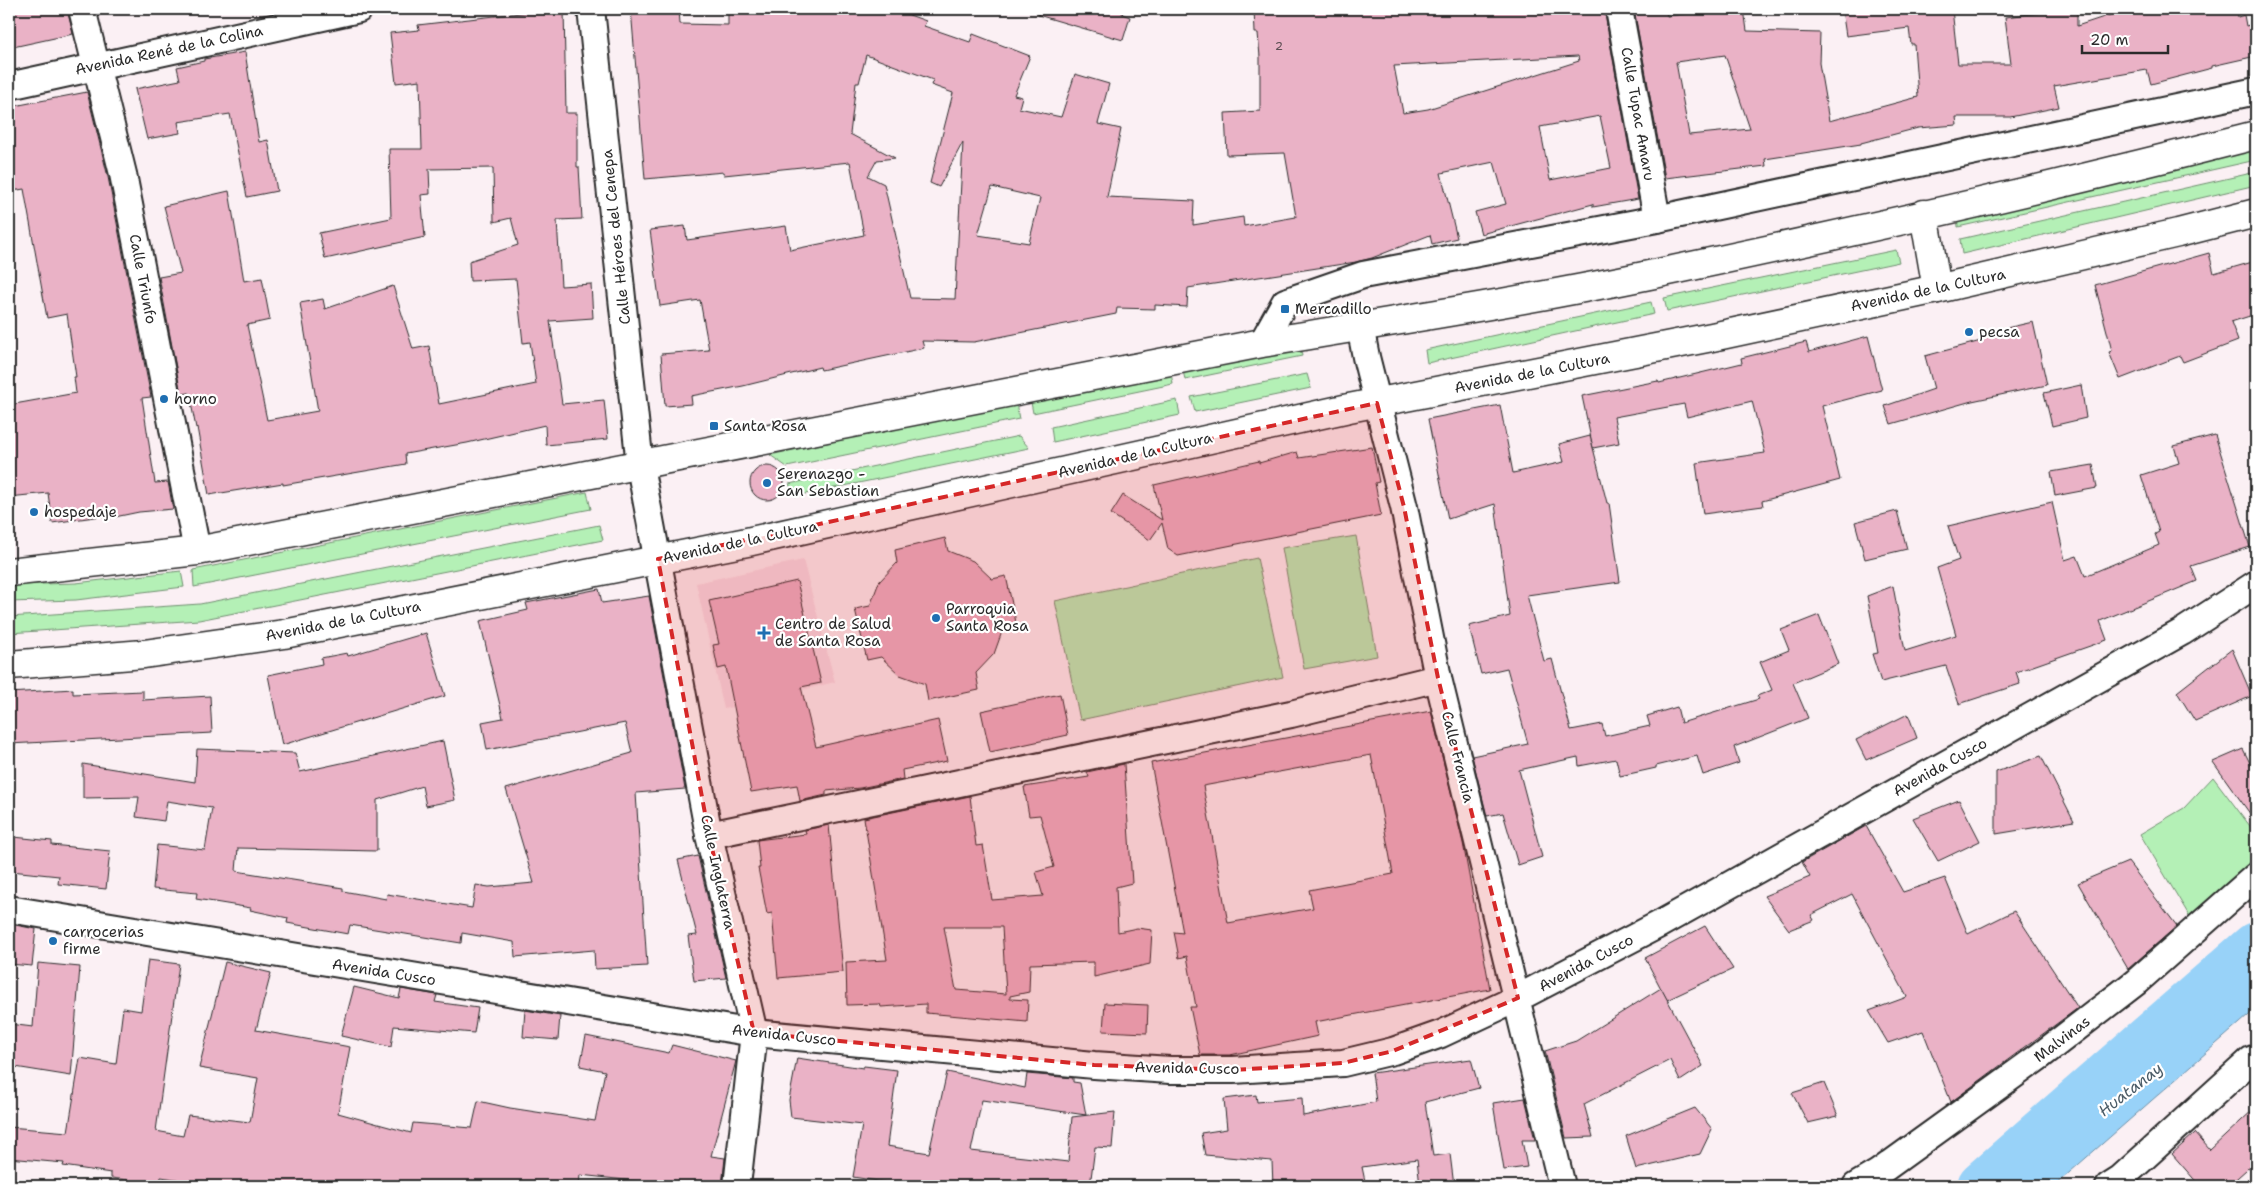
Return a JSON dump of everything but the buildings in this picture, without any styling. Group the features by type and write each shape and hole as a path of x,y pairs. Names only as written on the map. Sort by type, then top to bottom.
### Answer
{"highway":[{"path":"9,572 197,551 640,466 1262,342 1653,274 2057,185 2256,135"},
{"name":"Avenida de la Cultura","path":"9,665 144,654 284,634 768,538 1377,403 1712,337 1937,289 2168,236 2256,213"},
{"path":"1924,214 1937,289"}],"street":[{"name":"Calle Triunfo","path":"82,9 123,174 197,551"},
{"name":"Avenida René de la Colina","path":"9,86 359,9"},
{"name":"Calle Héroes del Cenepa","path":"592,9 640,466 658,559"},
{"name":"Calle Tupac Amaru","path":"1619,9 1657,219"},
{"path":"1262,342 1284,302 1363,276 1657,219 2256,91"},
{"name":"Calle Francia","path":"1360,326 1377,403 1402,499 1438,678 1518,998 1562,1186"},
{"name":"Calle Inglaterra","path":"658,559 708,835 754,1033 737,1186"},
{"name":"Avenida Cusco","path":"9,910 754,1033 1094,1065 1170,1070 1233,1070 1343,1063 1376,1055 1441,1034 1518,998 1660,924 2182,632 2256,584"},
{"path":"708,835 1291,714 1438,678"},
{"name":"Malvinas","path":"1856,1186 1878,1173 2040,1056 2136,982 2256,876"},
{"path":"2109,1186 2120,1179 2251,1060 2256,1058"}],"highlighted area":[{"path":"1377,403 1404,507 1438,678 1518,998 1393,1051 1343,1063 1233,1070 1094,1065 754,1033 709,835 658,559"}],"shaded area":[{"name":"Centro de Salud de Santa Rosa","path":"803,560 835,682 724,709 696,583"}],"green space":[{"path":"2256,145 2256,160 1958,227 1957,211"},
{"path":"2256,172 2256,185 1962,254 1960,239"},
{"path":"1896,250 1899,262 1667,311 1664,298"},
{"path":"1651,302 1654,314 1427,363 1425,350"},
{"path":"1299,341 1302,356 1185,380 1182,365"},
{"path":"1170,368 1173,384 1033,413 1030,397"},
{"path":"1307,374 1311,388 1195,412 1191,397"},
{"path":"1177,400 1180,415 1053,442 1051,427"},
{"path":"1016,403 1019,419 787,467 770,455"},
{"path":"1019,436 1029,448 795,496 789,484"},
{"path":"587,492 591,509 194,587 193,570"},
{"path":"599,525 603,540 199,620 9,633 9,617 200,604"},
{"path":"1356,536 1377,656 1304,669 1282,548"},
{"path":"1257,558 1283,677 1080,720 1055,601"},
{"path":"181,571 184,587 76,600 9,602 9,585 76,583"},
{"path":"2213,777 2256,834 2256,863 2193,922 2140,834 2184,808"}],"water":[{"name":"Huatanay","path":"2256,948 2256,1009 2054,1186 1983,1186"}],"waterway":[{"path":"1983,1186 2256,948"}],"place":[{"name":"Mercadillo","path":"1285,309"},
{"name":"pecsa","path":"1969,332"},
{"name":"horno","path":"164,399"},
{"name":"Santa Rosa","path":"714,426"},
{"name":"Serenazgo - San Sebastian","path":"767,483"},
{"name":"hospedaje","path":"34,512"},
{"name":"Parroquia Santa Rosa","path":"936,618"},
{"name":"Centro de Salud de Santa Rosa","path":"764,633"},
{"name":"carrocerias firme","path":"53,941"}]}
